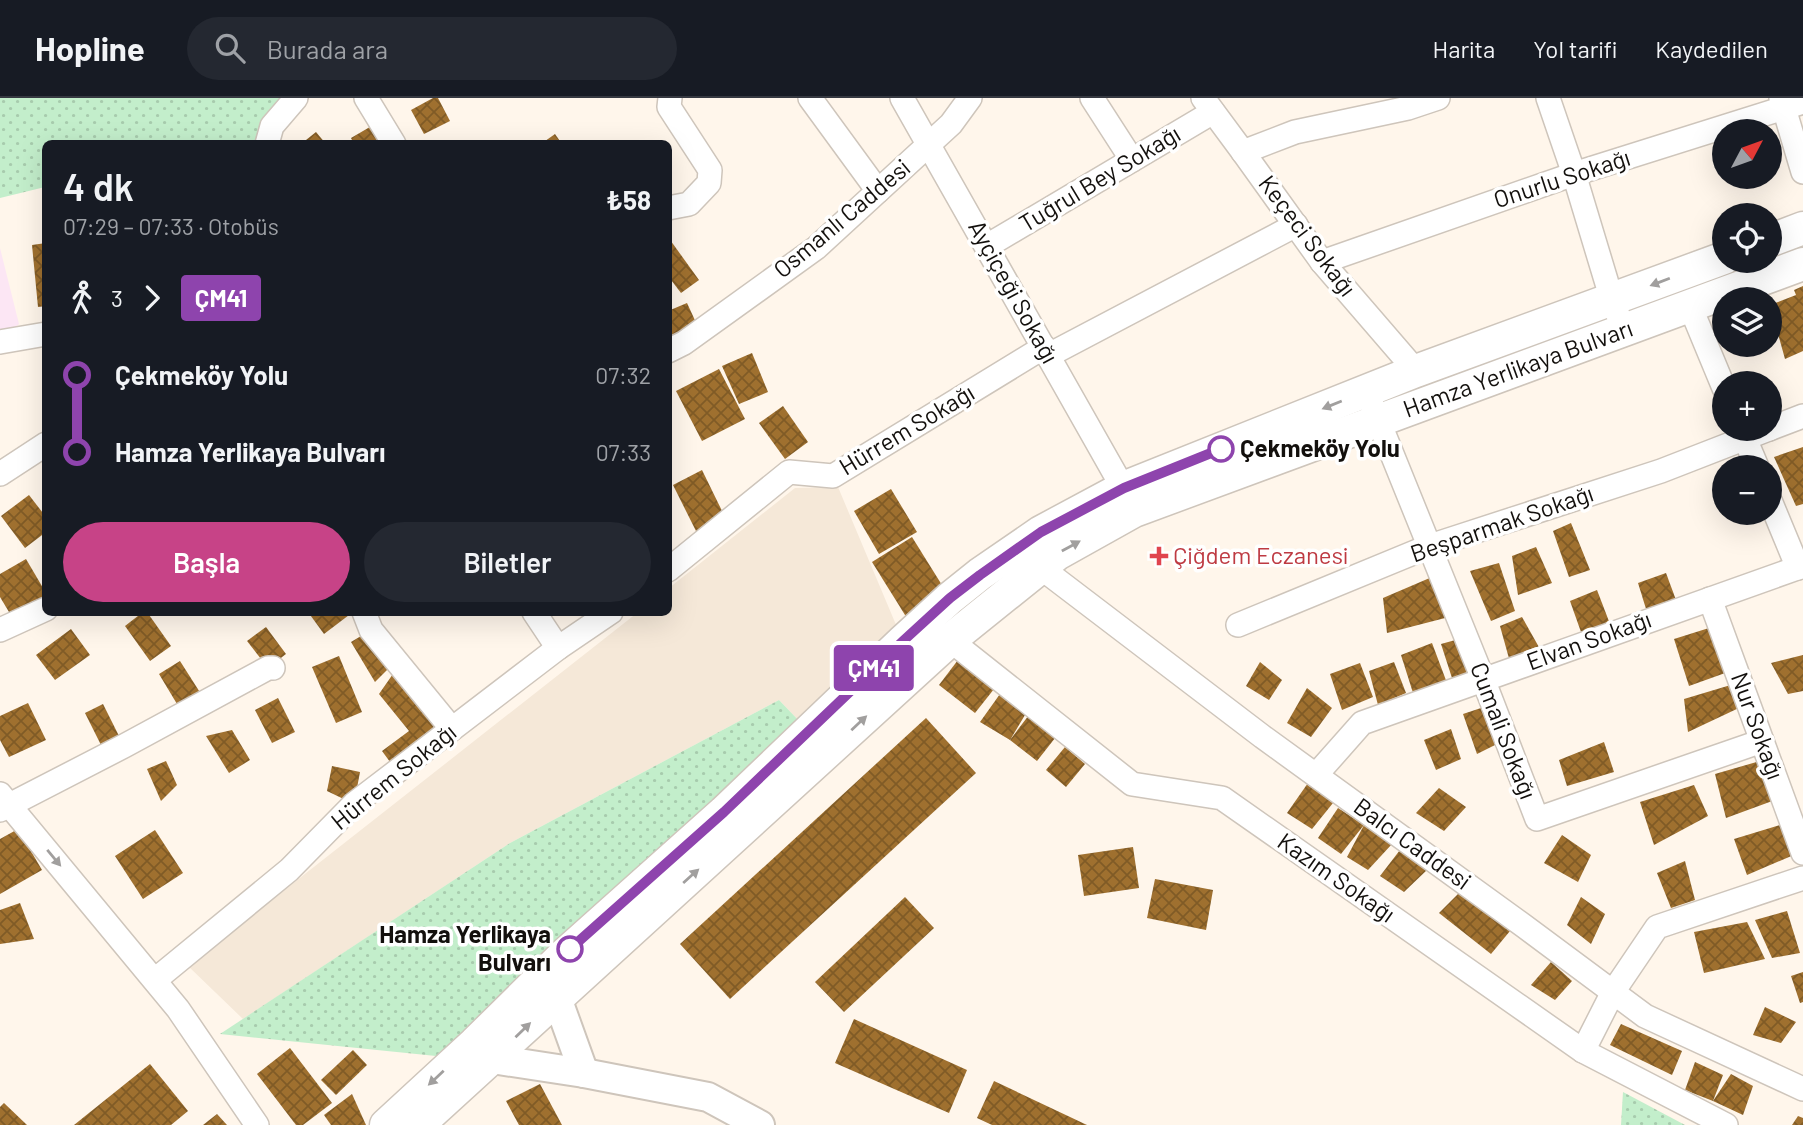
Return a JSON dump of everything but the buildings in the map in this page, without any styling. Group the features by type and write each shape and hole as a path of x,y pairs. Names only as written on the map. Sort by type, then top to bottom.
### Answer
{"main road":[{"path":"1782,236 1803,228"},
{"name":"Hamza Yerlikaya Bulvarı","path":"418,1125 950,640 1128,499 1416,371 1712,262"},
{"name":"Hamza Yerlikaya Bulvarı","path":"386,1125 475,1043 565,954 724,812 950,598 1041,532 1128,499 1378,421 1803,264"}],"street":[{"path":"268,140 272,126 296,98"},
{"path":"366,98 392,140"},
{"path":"670,98 670,107 710,170 709,183 688,204 672,207"},
{"path":"810,98 878,191"},
{"name":"Ayçiçeği Sokağı","path":"902,98 1128,499"},
{"name":"Osmanlı Caddesi","path":"672,349 816,248 951,124 970,98"},
{"path":"1091,98 1132,160"},
{"path":"1243,152 1295,132 1408,108 1438,98"},
{"path":"1548,98 1624,330"},
{"path":"1789,103 1803,172"},
{"name":"Onurlu Sokağı","path":"1322,262 1789,103"},
{"name":"Tuğrul Bey Sokağı","path":"987,246 1132,160 1208,105"},
{"name":"Keçeci Sokağı","path":"1208,105 1322,262 1416,371"},
{"name":"Hürrem Sokağı","path":"672,567 789,472 833,476 1046,351 1296,225"},
{"path":"1690,306 1717,371"},
{"path":"0,342 42,335"},
{"name":"Cumali Sokağı","path":"1368,391 1537,820 1762,741"},
{"name":"Beşparmak Sokağı","path":"1782,424 1803,416"},
{"name":"Beşparmak Sokağı","path":"1238,625 1430,546 1661,471 1726,441"},
{"path":"0,474 42,447"},
{"path":"1781,525 1800,567"},
{"name":"Balcı Caddesi","path":"1040,567 1263,737 1645,1016 1803,1089"},
{"name":"Elvan Sokağı","path":"1316,775 1362,723 1800,567"},
{"name":"Nur Sokağı","path":"1710,599 1803,853"},
{"path":"0,631 42,611"},
{"path":"366,616 371,630 452,729"},
{"path":"537,616 558,648"},
{"name":"Hürrem Sokağı","path":"155,980 289,870 354,804 558,648 605,616"},
{"name":"Kazım Sokağı","path":"950,640 1132,785 1222,798 1583,1051 1726,1125"},
{"path":"257,1125 178,1009 3,803 268,668 273,668"},
{"path":"1583,1051 1612,992 1657,927 1803,878"},
{"path":"556,998 584,1073"},
{"path":"492,1059 584,1073 708,1097 760,1125"}],"shaded area":[{"path":"0,248 19,324 0,339"},
{"path":"838,487 902,639 803,725 779,700 510,843 243,1019 188,966 633,616 672,616 672,586 795,488"}],"green space":[{"path":"0,98 297,98 262,140 42,140 42,188 0,198"},
{"path":"779,700 803,725 436,1056 220,1034 510,843"},
{"path":"1623,1092 1685,1125 1621,1125"}],"bus line":[{"name":"ÇM41","path":"570,949 724,812 950,598 1041,532 1124,488 1221,449"}],"place":[{"name":"Çekmeköy Yolu","path":"1221,449"},
{"name":"Çiğdem Eczanesi","path":"1159,556"},
{"name":"Hamza Yerlikaya Bulvarı","path":"570,949"}]}
